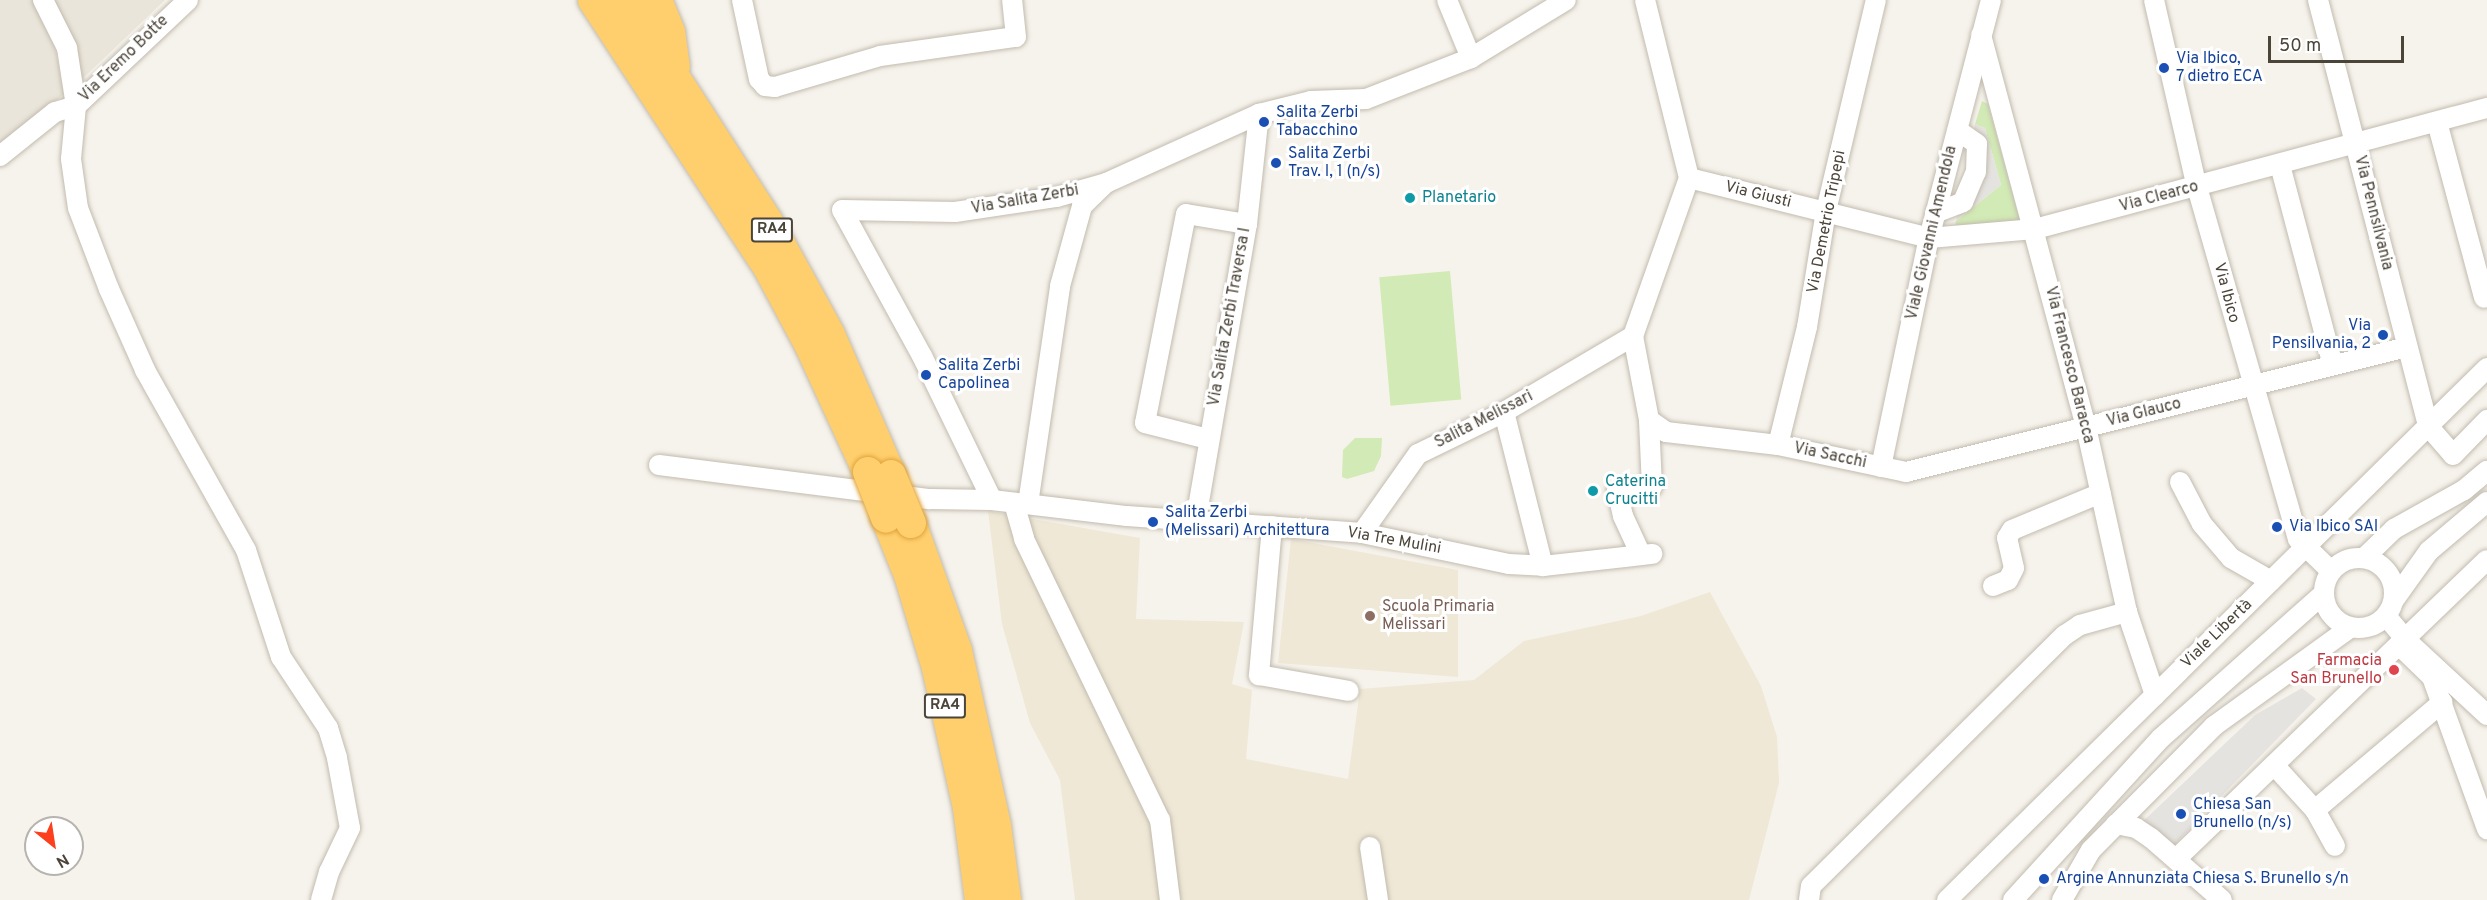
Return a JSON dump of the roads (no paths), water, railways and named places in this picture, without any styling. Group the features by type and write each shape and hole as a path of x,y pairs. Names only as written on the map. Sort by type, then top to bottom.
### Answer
{"highway":[{"path":"573,0 617,56 664,82 670,32 657,0"},
{"name":"RA4","path":"593,0 664,82 768,222 830,335 879,473 957,651 996,826 1006,900"},
{"name":"RA4","path":"625,0 664,82"},
{"name":"RA4","path":"899,521 909,575 937,668 968,808 980,900"}],"street":[{"path":"43,0 67,48 76,106 70,159 78,207 109,289 145,370 246,550 281,657 328,728 337,758 350,828 329,872 321,900"},
{"name":"Via Eremo Botte","path":"0,156 54,112 76,106 188,0"},
{"path":"742,0 759,79 765,86 775,87 880,56 1016,37 1012,0"},
{"path":"1447,0 1472,58"},
{"name":"Via Salita Zerbi","path":"992,500 922,356 842,210 955,212 1057,197 1106,183 1259,114 1311,101 1366,99 1472,58 1566,0"},
{"path":"1645,0 1689,178 1633,336 1649,420"},
{"name":"Via Demetrio Tripepi","path":"1778,445 1807,327 1826,212 1876,0"},
{"name":"Viale Giovanni Amendola","path":"1881,467 1929,238 1990,0"},
{"name":"Via Ibico","path":"2154,0 2197,187 2252,387 2298,539 2331,571"},
{"name":"Via Pennsilvania","path":"2318,0 2428,426"},
{"name":"Via Francesco Baracca","path":"1981,35 2035,229 2086,427 2127,612 2155,695"},
{"name":"Via Clearco","path":"1826,212 1929,238 2035,229 2487,108"},
{"name":"Via Salita Zerbi Traversa I","path":"1196,519 1246,224 1259,114"},
{"path":"2437,122 2484,298"},
{"path":"1935,213 1962,202 1976,172 1977,144 1957,130"},
{"path":"2280,165 2334,365"},
{"name":"Via Giusti","path":"1689,178 1826,212"},
{"path":"1106,183 1082,206 1060,286 1021,503 1024,539 1160,820 1170,900"},
{"path":"1208,439 1145,423 1186,214 1246,224"},
{"name":"Salita Melissari","path":"1362,533 1418,454 1504,412 1633,336"},
{"name":"Via Glauco","path":"1881,467 1906,472 2407,347"},
{"name":"Viale Libertà","path":"1947,900 2487,368"},
{"path":"1504,412 1543,566"},
{"name":"Via Tre Mulini","path":"659,465 930,499 992,500 1362,533 1509,564 1543,566 1646,554 1623,516 1617,491 1652,487 1649,420"},
{"name":"Via Sacchi","path":"1649,420 1666,432 1778,445 1881,467"},
{"path":"2428,426 2453,455 2487,420"},
{"path":"2364,558 2394,529 2464,490 2487,471"},
{"path":"2180,482 2202,524 2231,558 2271,581"},
{"path":"1993,586 2008,580 2013,568 2007,538 2012,530 2101,493"},
{"path":"2062,900 2091,850 2214,726 2350,628 2370,627 2390,608 2429,551 2487,502"},
{"path":"1272,525 1259,675 1349,691"},
{"path":"2013,900 2162,738 2323,594 2331,571 2345,560 2364,558 2384,568 2394,588 2390,608 2402,642 2432,677 2443,702 2487,829"},
{"path":"2176,859 2487,560"},
{"path":"2323,594 2331,616 2350,628"},
{"path":"1809,900 1810,886 2065,635 2080,625 2127,612"},
{"path":"2402,642 2483,705"},
{"path":"2315,810 2443,702"},
{"path":"2274,765 2315,810 2335,846"},
{"path":"2116,824 2136,828 2176,859 2222,900"},
{"path":"1370,847 1378,900"}],"place":[{"name":"Via Ibico, 7 dietro ECA","path":"2164,68"},
{"name":"Salita Zerbi Tabacchino","path":"1264,122"},
{"name":"Salita Zerbi Trav. I, 1 (n/s)","path":"1276,163"},
{"name":"Planetario","path":"1410,198"},
{"name":"Via Pensilvania, 2","path":"2383,335"},
{"name":"Salita Zerbi Capolinea","path":"926,375"},
{"name":"Caterina Crucitti","path":"1593,491"},
{"name":"Salita Zerbi (Melissari) Architettura","path":"1153,522"},
{"name":"Via Ibico SAI","path":"2277,527"},
{"name":"Scuola Primaria Melissari","path":"1370,616"},
{"name":"Farmacia San Brunello","path":"2394,670"},
{"name":"Chiesa San Brunello (n/s)","path":"2181,814"},
{"name":"Argine Annunziata Chiesa S. Brunello s/n","path":"2044,879"}]}
